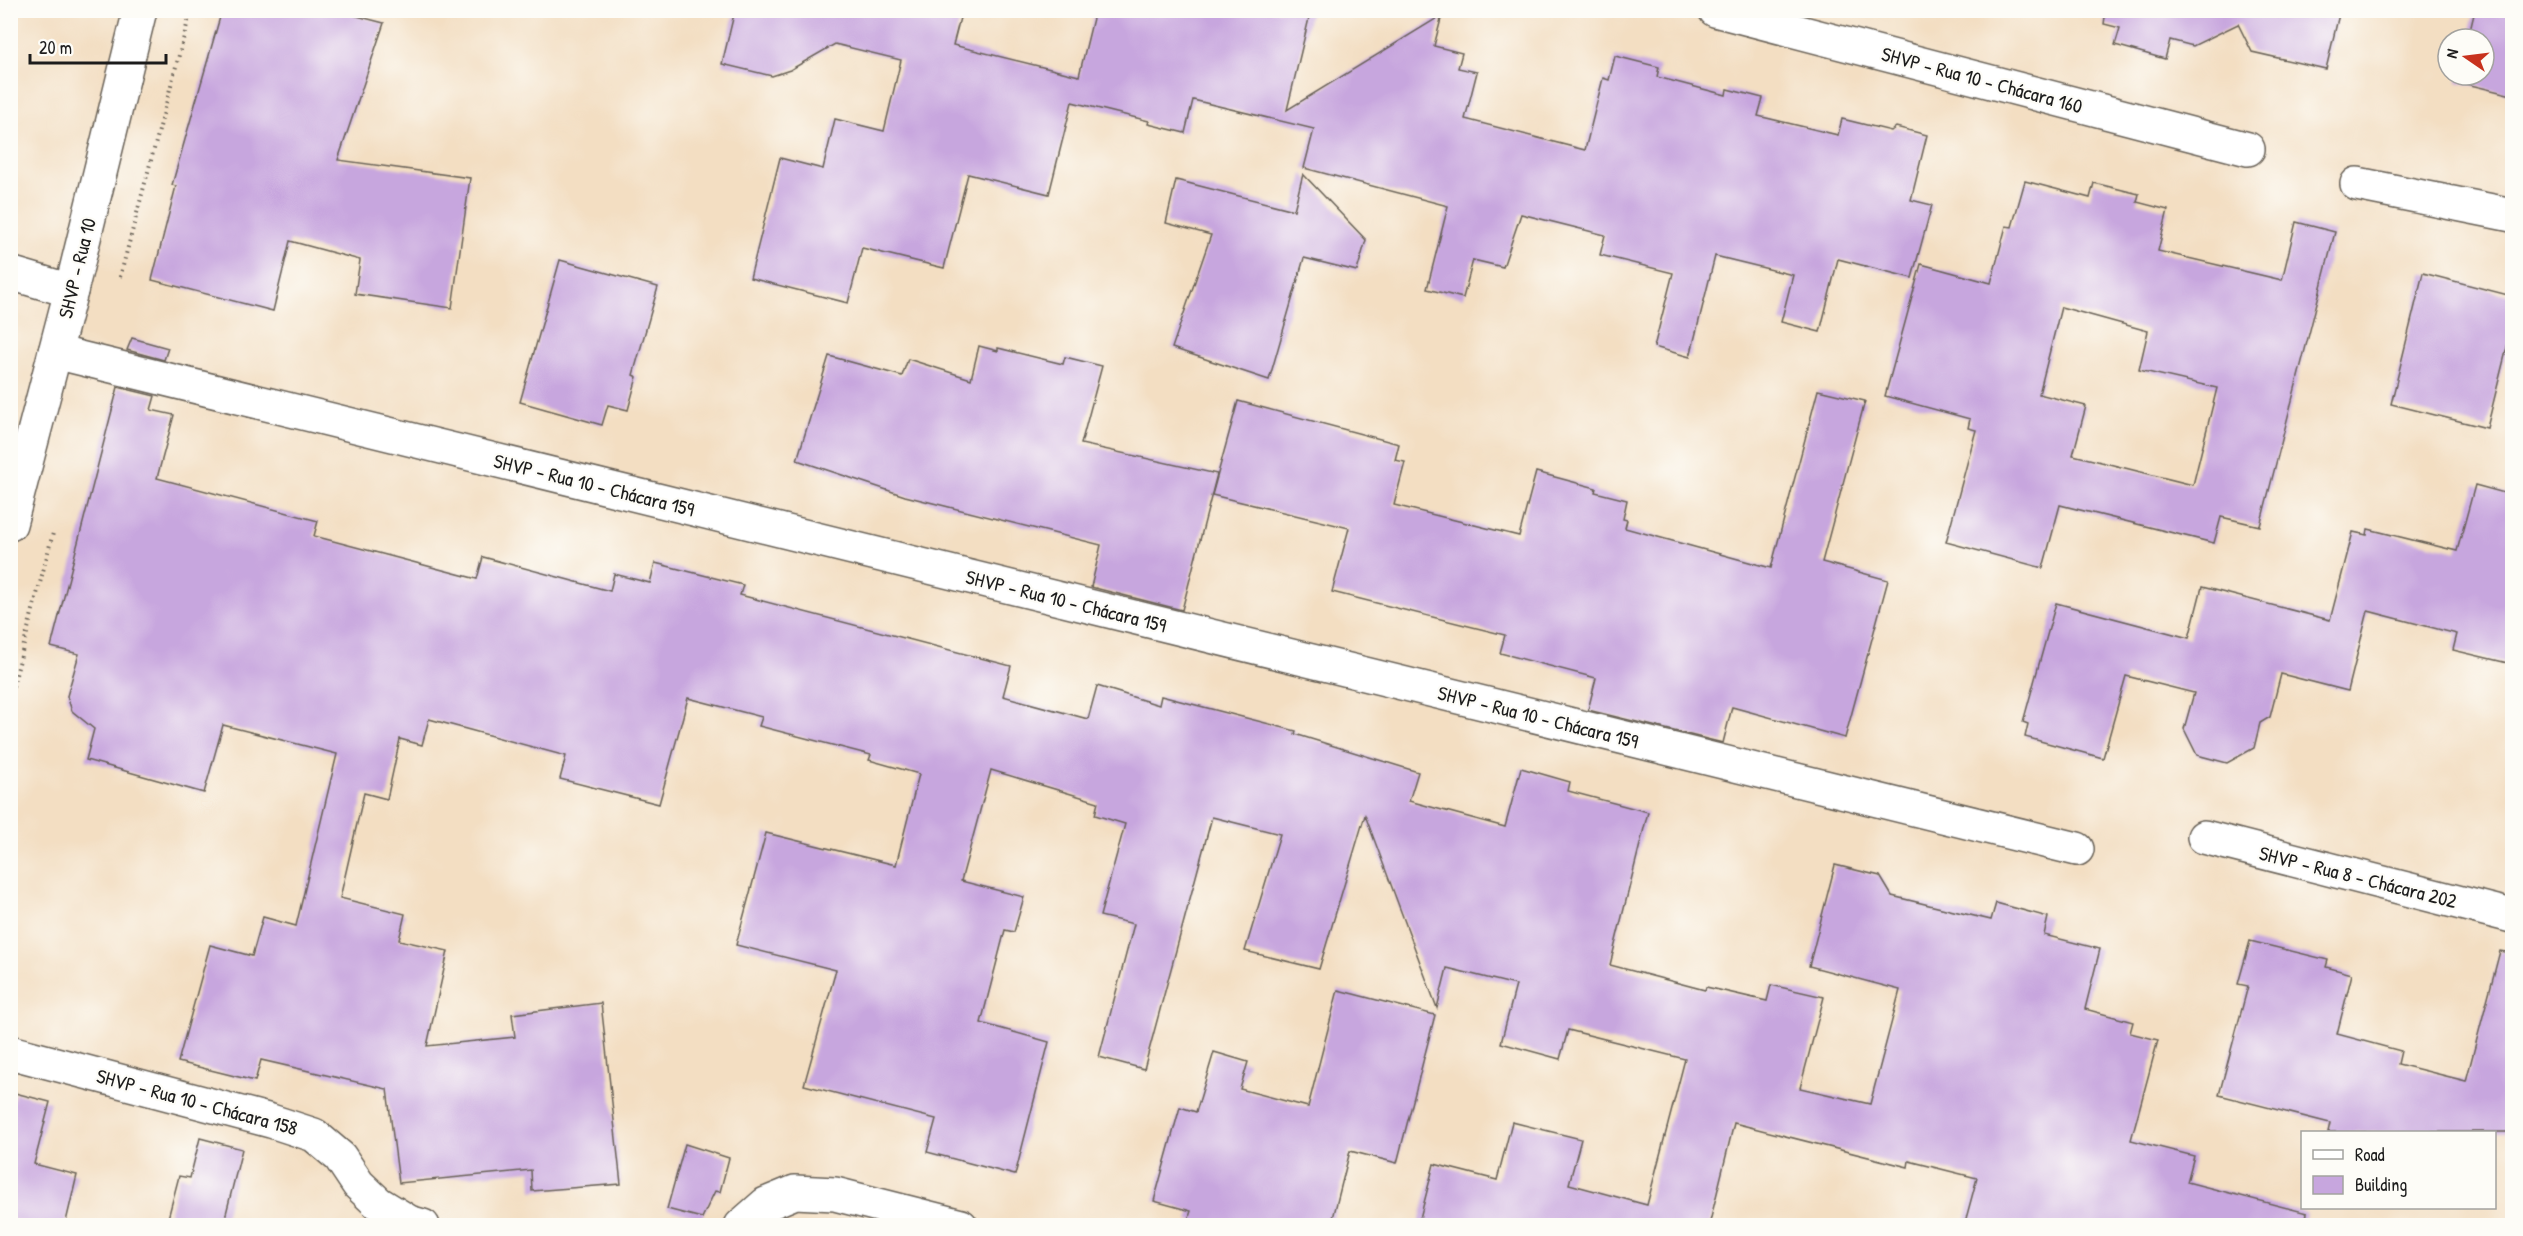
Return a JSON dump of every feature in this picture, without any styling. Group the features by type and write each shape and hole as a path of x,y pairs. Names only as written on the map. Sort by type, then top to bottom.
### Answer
{"street":[{"name":"SHVP - Rua 10","path":"10,524 72,291 140,10"},
{"name":"SHVP - Rua 10 - Chácara 160","path":"1715,10 2248,149"},
{"path":"2357,184 2512,215"},
{"path":"10,273 72,291"},
{"name":"SHVP - Rua 10 - Chácara 159","path":"55,352 2077,849"},
{"name":"SHVP - Rua 8 - Chácara 202","path":"2204,837 2512,916"},
{"name":"SHVP - Rua 10 - Chácara 158","path":"10,1052 271,1120 314,1135 340,1158 358,1184 378,1203 409,1222 423,1226"},
{"path":"741,1226 766,1204 795,1191 835,1194 961,1226"}],"path":[{"path":"118,284 191,10"}],"building":[{"path":"222,10 334,10 384,23 338,160 470,178 452,308 355,294 360,260 290,241 273,311 152,280 176,186 172,185"},
{"path":"735,10 962,10 953,45 1079,76 1095,10 1311,10 1287,110 1442,15 1434,46 1462,53 1458,68 1477,72 1465,119 1585,150 1603,78 1609,80 1615,56 1659,67 1657,77 1726,95 1727,89 1763,98 1758,116 1838,135 1842,119 1891,131 1896,127 1927,135 1911,200 1932,205 1912,278 1838,259 1820,332 1781,322 1793,275 1715,256 1690,357 1654,347 1673,273 1600,255 1605,235 1521,214 1503,267 1473,260 1463,298 1427,289 1448,206 1304,168 1314,129 1193,100 1185,133 1148,124 1149,121 1072,102 1049,194 968,174 944,268 862,248 848,303 750,278 780,158 823,169 835,119 884,131 901,60 835,44 790,70 772,76 722,64"},
{"path":"2106,10 2340,10 2326,69 2252,52 2238,24 2193,46 2170,40 2165,59 2115,45 2120,28 2104,24"},
{"path":"2475,10 2512,10 2512,95 2479,87 2496,87 2496,27 2471,27"},
{"path":"1303,174 1366,240 1357,271 1304,258 1269,380 1172,348 1211,235 1166,223 1176,180 1294,210"},
{"path":"2025,181 2090,198 2094,183 2139,194 2137,202 2168,210 2158,251 2282,280 2296,222 2335,232 2260,526 2221,517 2214,543 2060,505 2043,568 1946,542 1976,430 1968,428 1970,419 1885,396 1921,264 1991,283 2006,226 2012,227","holes":["2061,307 2148,331 2139,370 2217,388 2193,485 2073,455 2086,406 2039,394"]},
{"path":"560,260 658,287 633,375 637,377 628,410 608,405 602,425 520,402"},
{"path":"2423,273 2512,296 2512,327 2487,428 2391,404"},
{"path":"132,338 168,348 164,360 127,350"},
{"path":"979,346 998,351 998,348 1063,364 1065,357 1102,366 1081,444 1217,474 1182,610 1091,587 1101,545 905,496 797,460 829,356 902,376 908,359 971,379"},
{"path":"118,387 155,396 151,410 174,415 157,478 318,521 314,536 477,579 483,557 610,591 614,574 650,583 655,563 743,585 740,595 1011,666 1003,696 1088,719 1097,686 1159,705 1161,696 1296,731 1295,734 1418,772 1409,801 1505,827 1521,768 1570,782 1568,791 1648,812 1610,965 1705,990 1706,987 1767,1001 1771,985 1824,997 1800,1088 1870,1104 1900,990 1809,966 1835,865 1880,876 1892,896 1991,920 1996,903 2048,917 2044,935 2100,949 2085,1009 2133,1022 2130,1033 2158,1040 2131,1140 2194,1156 2187,1182 2307,1213 2305,1226 1964,1226 1977,1178 1909,1161 1908,1167 1734,1123 1709,1226 1418,1226 1434,1164 1497,1180 1512,1122 1581,1139 1569,1184 1647,1205 1685,1059 1568,1030 1560,1059 1501,1043 1516,985 1447,968 1437,1008 1365,815 1319,969 1245,951 1280,834 1212,817 1144,1069 1099,1057 1134,924 1100,916 1125,824 1095,815 1098,802 991,770 961,881 1024,897 1014,932 1005,930 981,1023 1049,1042 1015,1175 927,1152 936,1119 804,1085 836,970 736,945 766,833 896,865 919,774 869,760 871,755 759,726 762,717 688,698 659,804 560,779 566,756 429,719 422,745 400,739 387,799 364,793 340,898 405,914 399,940 448,951 427,1046 515,1037 512,1014 601,1003 621,1184 532,1191 531,1170 399,1183 387,1089 261,1060 255,1081 178,1062 210,945 252,956 263,917 296,926 337,754 223,725 204,793 86,760 94,729 72,711 67,696 79,654 51,647"},
{"path":"1818,390 1865,401 1822,562 1888,580 1845,738 1732,707 1723,743 1588,710 1596,678 1500,653 1505,635 1332,592 1349,528 1212,495 1238,401 1399,444 1395,460 1405,462 1394,505 1519,536 1536,472 1596,488 1595,492 1627,500 1623,519 1627,520 1625,528 1771,568"},
{"path":"2475,485 2512,495 2512,664 2453,650 2457,634 2368,611 2348,691 2281,674 2270,717 2260,723 2254,748 2227,763 2197,755 2184,729 2194,693 2126,676 2103,758 2025,737 2028,724 2023,722 2056,603 2189,638 2202,587 2330,620 2353,532 2367,535 2368,529 2457,551"},
{"path":"2250,941 2328,960 2326,967 2352,974 2337,1034 2401,1051 2398,1064 2466,1081 2500,951 2512,953 2512,1132 2328,1131 2330,1123 2219,1095 2248,986 2238,984"},
{"path":"1338,990 1435,1015 1397,1163 1350,1151 1331,1226 1210,1226 1188,1220 1191,1211 1154,1201 1180,1107 1196,1112 1214,1052 1248,1062 1240,1089 1308,1107"},
{"path":"15,1093 50,1102 34,1164 77,1175 65,1226 35,1226 10,1219 10,1113"},
{"path":"200,1138 242,1149 223,1226 166,1226 179,1176 190,1178"},
{"path":"685,1144 729,1158 720,1192 715,1191 702,1218 667,1209"}]}
